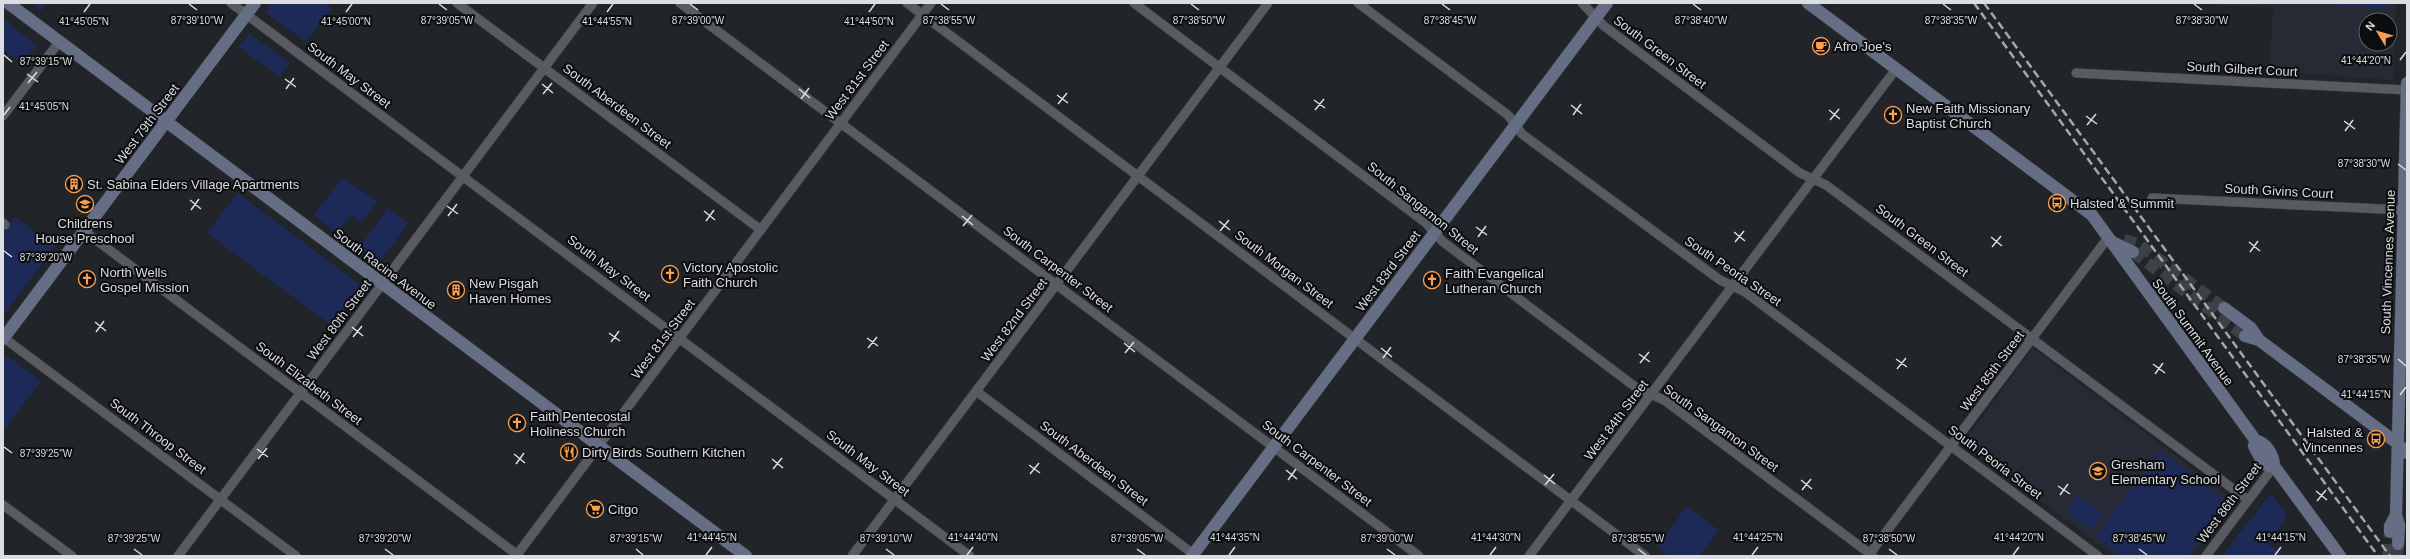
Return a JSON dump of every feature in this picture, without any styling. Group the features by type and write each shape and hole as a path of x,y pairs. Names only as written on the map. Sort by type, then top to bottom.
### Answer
{"street":[{"name":"South Racine Avenue","path":"8,3 746,556"},
{"name":"South May Street","path":"231,3 680,337 970,556"},
{"name":"West 79th Street","path":"4,338 255,3"},
{"name":"South Aberdeen Street","path":"457,3 761,230"},
{"name":"West 80th Street","path":"178,556 593,3"},
{"name":"South Carpenter Street","path":"680,3 1419,556"},
{"name":"South Morgan Street","path":"907,3 1645,556"},
{"name":"West 81st Street","path":"517,556 931,3"},
{"name":"South Sangamon Street","path":"1134,3 1426,223 1442,241 1638,389 1664,400 1870,555"},
{"name":"West 82nd Street","path":"852,556 1268,3"},
{"name":"South Peoria Street","path":"1358,3 1508,115 1529,139 1720,280 1745,292 2098,556"},
{"name":"South Green Street","path":"1582,3 1616,35 1800,173 1826,184 2248,500"},
{"name":"West 83rd Street","path":"1194,555 1607,3"},
{"name":"South Summit Avenue","path":"1808,3 2092,215 2107,240 2256,441 2259,441 2269,451 2274,460 2274,466 2340,556"},
{"path":"3,116 59,42"},
{"name":"West 84th Street","path":"1529,556 1896,69"},
{"name":"South Gilbert Court","path":"2076,73 2407,90"},
{"name":"South Vincennes Avenue","path":"2390,532 2396,515 2402,445 2404,210 2407,83"},
{"name":"South Givins Court","path":"2152,198 2404,210"},
{"name":"South Elizabeth Street","path":"84,231 517,556"},
{"path":"2107,240 2124,240"},
{"path":"2107,240 2133,252"},
{"name":"West 85th Street","path":"1870,555 2107,240"},
{"path":"2224,308 2251,328 2259,340 2402,445 2407,453"},
{"path":"2245,336 2259,340"},
{"name":"South Throop Street","path":"4,338 296,556"},
{"name":"South Aberdeen Street","path":"976,391 1194,555"},
{"name":"West 86th Street","path":"2206,556 2274,466"},
{"path":"3,505 72,556"},
{"name":"South Vincennes Avenue","path":"2396,515 2399,525 2398,544"}],"shaded area":[{"path":"36,3 47,3 41,11 34,6"},
{"path":"272,3 326,3 332,8 306,42 265,12"},
{"path":"2173,3 2396,3 2396,12 2358,12 2358,52 2394,52 2393,80 2269,71 2273,8"},
{"path":"2336,3 2387,3 2387,8 2336,5"},
{"path":"3,19 37,45 23,64 3,50"},
{"path":"249,34 290,63 280,77 239,47"},
{"path":"342,178 377,201 361,223 351,215 337,233 314,215"},
{"path":"238,193 363,287 332,326 207,233"},
{"path":"388,208 408,223 378,264 358,249"},
{"path":"15,217 55,246 3,316 3,233"},
{"name":"Gresham Elementary School","path":"2033,348 2234,500 2192,556 2114,556 1963,443"},
{"path":"7,356 41,381 3,431 3,361"},
{"path":"2160,451 2229,503 2188,556 2121,556 2096,537"},
{"path":"2271,493 2287,517 2268,544 2283,555 2222,556"},
{"path":"2078,496 2104,514 2092,530 2067,512"},
{"path":"1687,506 1719,530 1699,556 1669,556 1657,547"}],"tunnel":[{"path":"2124,240 2138,244 2224,308"},
{"path":"2133,252 2245,336"},
{"path":"2388,556 2390,532"},
{"path":"2397,556 2398,544"}],"railway":[{"path":"1974,3 2378,556"},
{"path":"1984,3 2390,556"}],"place":[{"name":"Afro Joe's","path":"1821,46"},
{"name":"New Faith Missionary Baptist Church","path":"1893,115"},
{"name":"St. Sabina Elders Village Apartments","path":"74,184"},
{"name":"Halsted & Summit","path":"2057,203"},
{"name":"Childrens House Preschool","path":"85,204"},
{"name":"Victory Apostolic Faith Church","path":"670,274"},
{"name":"North Wells Gospel Mission","path":"87,279"},
{"name":"Faith Evangelical Lutheran Church","path":"1432,280"},
{"name":"New Pisgah Haven Homes","path":"456,290"},
{"name":"Faith Pentecostal Holiness Church","path":"517,423"},
{"name":"Halsted & Vincennes","path":"2376,439"},
{"name":"Dirty Birds Southern Kitchen","path":"569,452"},
{"name":"Gresham Elementary School","path":"2098,471"},
{"name":"Citgo","path":"595,509"}]}
